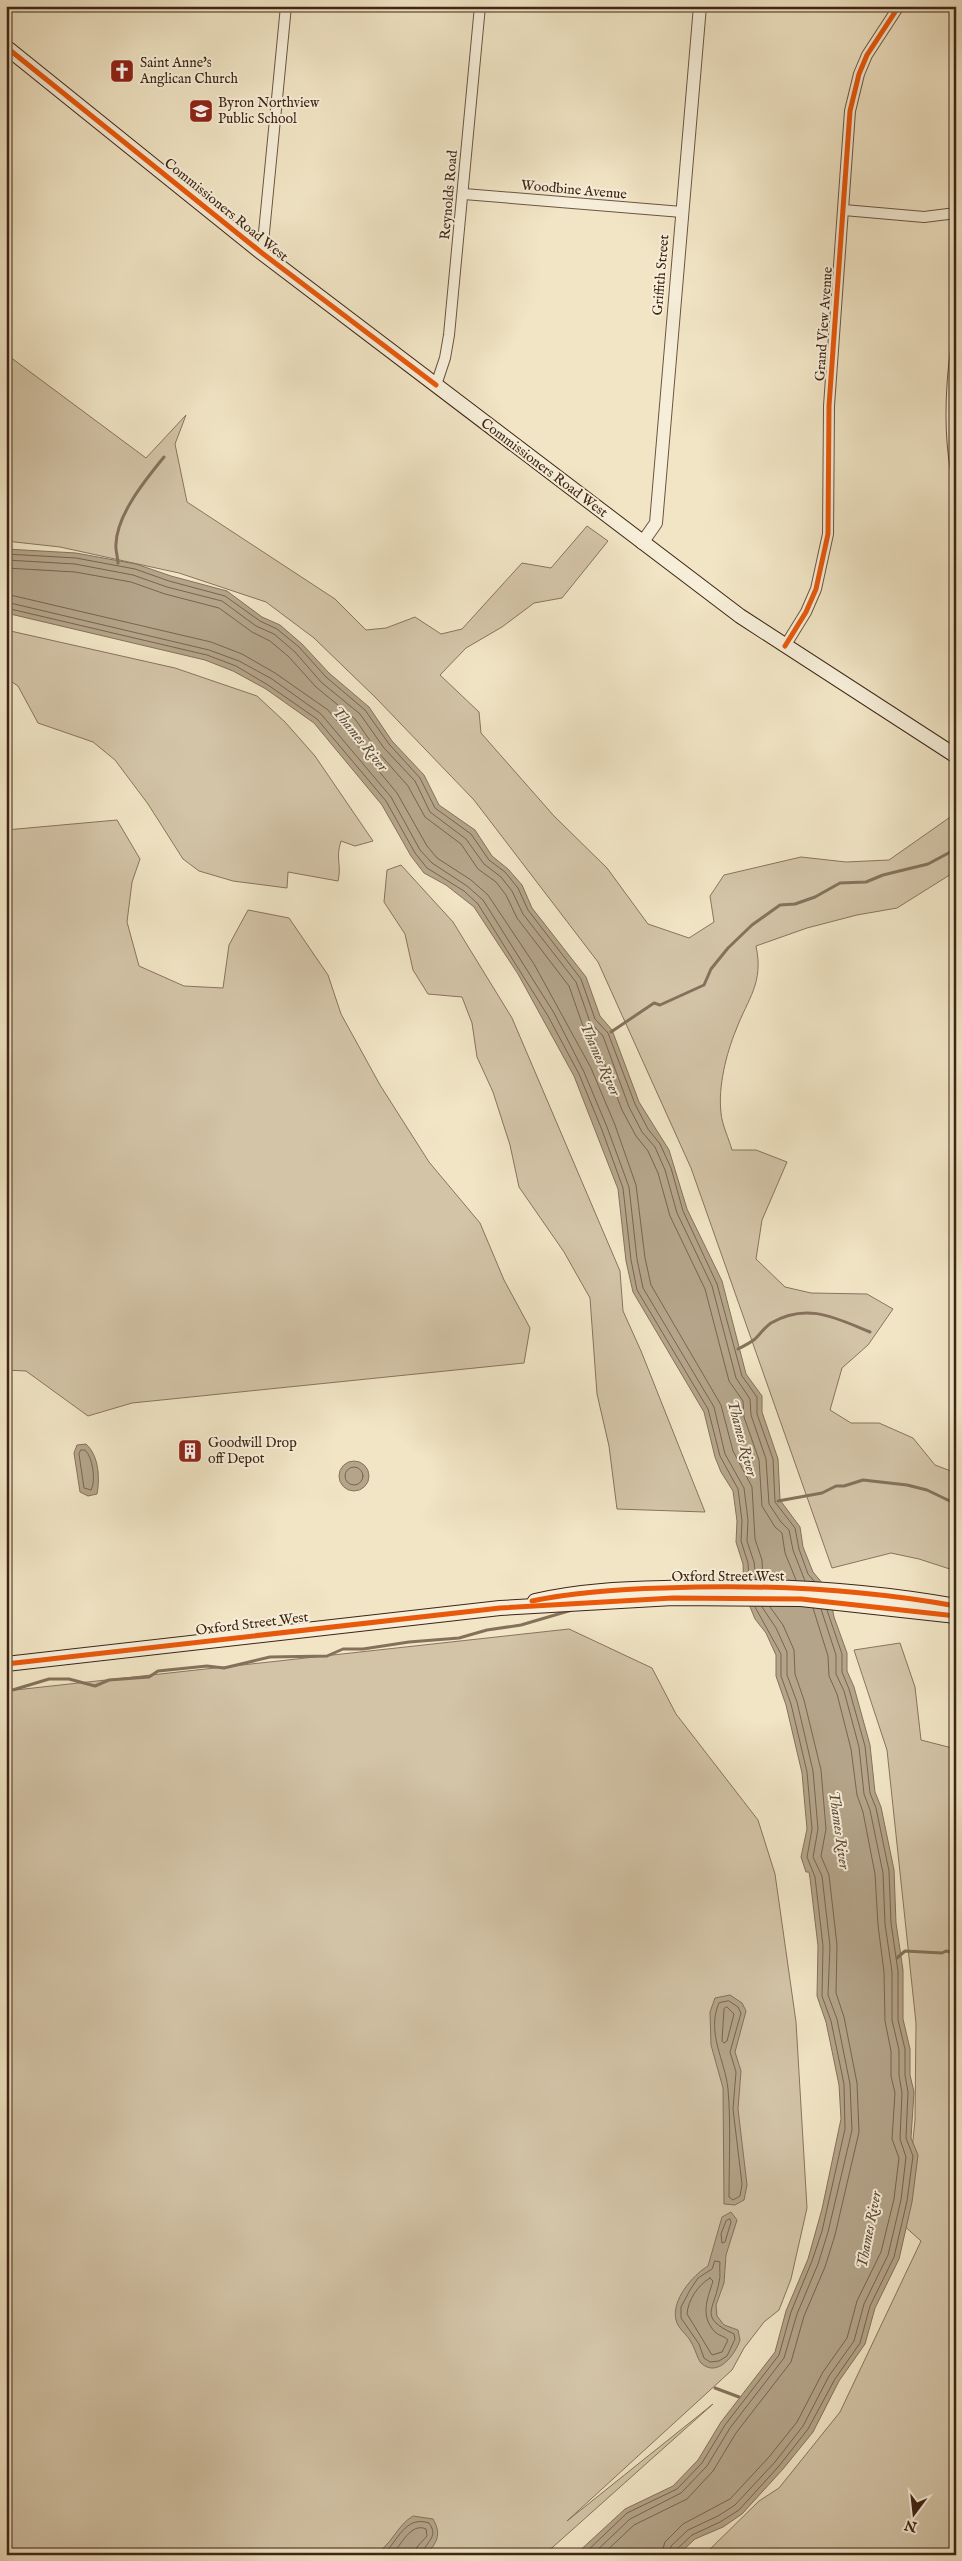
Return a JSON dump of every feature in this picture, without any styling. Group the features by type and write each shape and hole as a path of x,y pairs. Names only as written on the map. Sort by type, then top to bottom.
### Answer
{"main road":[{"name":"Commissioners Road West","path":"6,48 262,254 740,616 956,756"},
{"name":"Oxford Street West","path":"6,1664 552,1602 768,1597 876,1606 956,1606"},
{"name":"Oxford Street West","path":"924,1606 956,1616"}],"street":[{"path":"262,254 286,6"},
{"name":"Reynolds Road","path":"436,385 449,335 464,194 480,6"},
{"name":"Griffith Street","path":"642,542 656,522 700,6"},
{"name":"Grand View Avenue","path":"785,646 806,612 816,589 828,534 829,406 850,111 859,74 867,55 899,6"},
{"name":"Woodbine Avenue","path":"464,194 682,212"},
{"path":"844,210 924,216 956,213"},
{"path":"956,349 953,371 952,449 956,470"}],"shaded area":[{"path":"6,354 146,458 186,415 175,444 187,502 335,599 366,630 386,628 415,617 441,634 462,629 522,563 551,568 587,526 608,541 562,598 534,603 502,627 466,648 440,675 479,712 481,733 554,816 607,868 648,924 689,938 714,922 710,896 724,875 801,857 846,862 889,860 956,813 956,871 897,908 857,915 807,928 756,946 758,970 754,990 732,1039 724,1071 720,1103 723,1122 732,1150 756,1150 787,1162 762,1220 756,1259 785,1287 811,1293 867,1294 893,1309 868,1345 842,1368 830,1410 851,1423 879,1423 913,1438 935,1465 956,1473 956,1571 919,1559 891,1553 832,1568 691,1168 598,962 474,800 376,698 314,638 266,602 179,573 60,547 6,541"},
{"path":"6,630 175,668 257,696 285,722 315,756 373,841 355,846 341,841 338,881 288,872 287,888 233,881 199,871 183,859 148,804 115,760 93,742 38,723 18,686 6,678"},
{"path":"117,820 140,859 132,882 127,922 139,966 184,986 223,988 229,945 248,910 289,918 328,975 341,1014 380,1085 429,1162 480,1223 504,1280 530,1328 524,1363 132,1403 88,1416 26,1371 6,1370 6,830"},
{"path":"401,865 453,922 512,1018 620,1271 623,1311 641,1351 705,1512 617,1509 609,1446 597,1394 590,1298 564,1252 519,1187 510,1145 493,1092 477,1057 472,1023 462,997 428,994 413,970 405,934 384,902 387,870"},
{"path":"569,1629 652,1668 676,1714 758,1820 775,1874 796,2022 807,2208 791,2279 779,2310 764,2322 744,2348 732,2370 567,2521 713,2404 544,2555 6,2555 6,1691"},
{"path":"900,1643 915,1687 921,1740 956,1749 956,2555 704,2555 759,2501 779,2488 840,2412 921,2241 901,2223 906,2208 915,2120 916,2023 887,1750 854,1650"}],"water":[{"name":"Thames River","path":"6,549 76,553 136,564 171,576 227,591 262,617 280,625 302,644 329,673 369,707 392,741 424,775 439,805 475,830 492,856 508,869 522,885 532,908 586,977 600,1016 612,1030 639,1102 669,1150 687,1209 722,1281 746,1374 762,1396 762,1412 778,1459 780,1500 800,1527 803,1547 813,1572 829,1591 834,1617 847,1653 847,1671 854,1687 870,1745 875,1792 881,1807 894,1870 896,1923 903,1970 903,2019 910,2049 910,2075 914,2092 911,2138 918,2155 912,2202 899,2259 875,2308 865,2344 839,2381 813,2432 783,2469 742,2514 723,2527 695,2539 678,2555 575,2555 625,2509 673,2486 698,2460 721,2422 775,2352 786,2311 808,2259 822,2209 841,2119 839,2085 826,2022 817,1996 818,1946 810,1878 801,1857 807,1829 802,1773 786,1705 776,1676 776,1655 766,1633 755,1619 744,1592 743,1564 736,1542 737,1521 733,1491 721,1472 715,1457 704,1412 633,1292 626,1261 618,1189 574,1076 518,974 474,907 446,885 424,873 411,856 382,805 314,723 266,689 233,671 205,660 6,613"},
{"path":"86,1444 94,1455 98,1468 97,1494 88,1496 80,1492 74,1453 77,1445"},
{"path":"354,1461 364,1466 369,1476 364,1486 354,1491 344,1486 339,1476 344,1466"},
{"path":"730,1995 742,2003 746,2011 735,2052 741,2071 738,2109 747,2185 744,2200 735,2205 724,2204 723,2088 711,2045 710,2012 715,1998"},
{"path":"731,2212 737,2220 726,2255 724,2283 716,2305 717,2316 724,2325 738,2330 740,2340 730,2357 720,2366 714,2368 707,2367 701,2363 689,2339 677,2323 675,2312 684,2289 696,2275 708,2266 722,2217"},
{"path":"413,2516 433,2519 436,2524 437,2538 433,2547 425,2555 373,2555 385,2547 407,2520"}],"waterway":[{"path":"118,563 116,546 121,521 134,497 164,457"},
{"path":"611,1032 654,1003 660,1005 704,985 711,969 728,948 752,925 780,905 795,904 815,897 840,883 866,882 883,875 928,864 956,849"},
{"path":"738,1349 755,1339 771,1323 797,1314 821,1314 870,1332"},
{"path":"778,1501 822,1493 836,1486 844,1486 863,1480 907,1485 927,1490 956,1504"},
{"path":"6,1692 49,1679 69,1679 95,1686 109,1680 149,1677 158,1671 207,1666 224,1668 270,1657 327,1656 343,1649 363,1649 409,1642 459,1638 487,1630 521,1625 572,1610"},
{"path":"897,1958 905,1951 942,1953 946,1951 956,1953"},
{"path":"715,2388 739,2397"}],"cycle path":[{"path":"785,646 806,612 816,589 828,534 829,406 850,111 859,74 867,55 899,6"},
{"path":"6,47 262,253 436,385"},
{"path":"532,1601 581,1593 647,1588 774,1587 884,1595 956,1606"},
{"path":"6,1664 500,1608 673,1598 801,1599 956,1616"}],"place":[{"name":"Saint Anne's Anglican Church","path":"122,71"},
{"name":"Byron Northview Public School","path":"201,111"},
{"name":"Goodwill Drop off Depot","path":"190,1451"}]}
